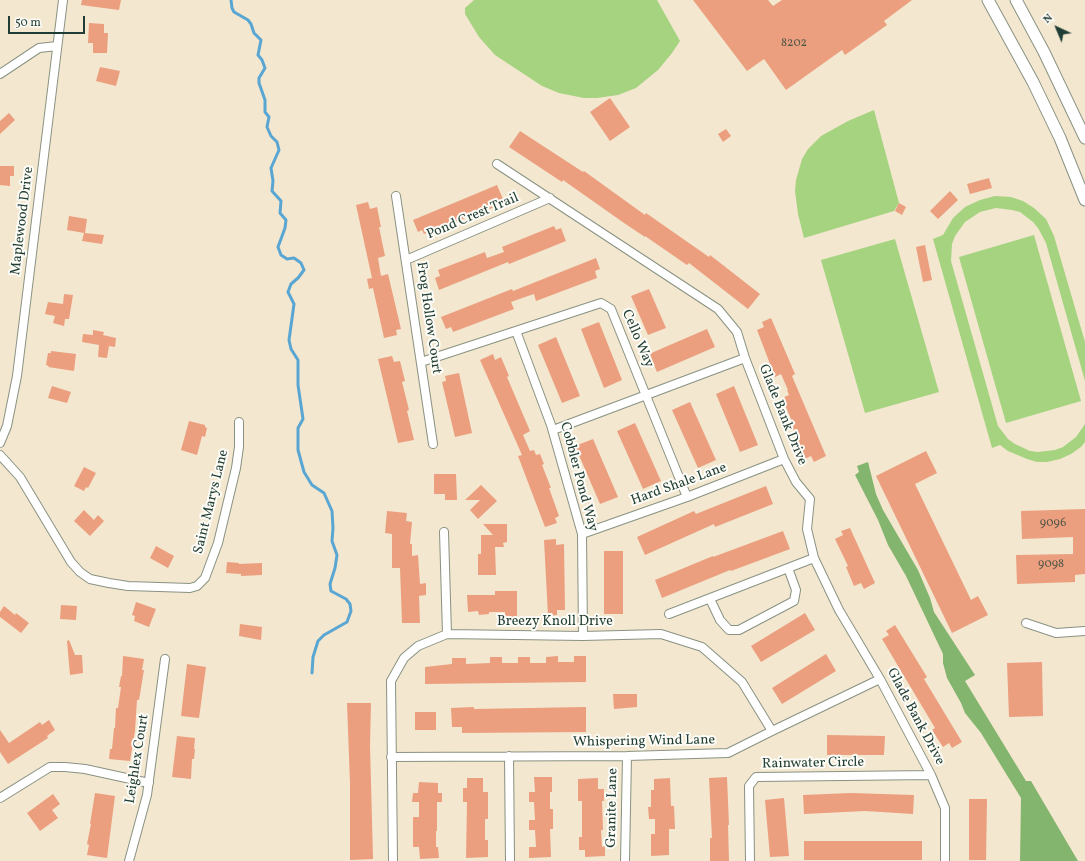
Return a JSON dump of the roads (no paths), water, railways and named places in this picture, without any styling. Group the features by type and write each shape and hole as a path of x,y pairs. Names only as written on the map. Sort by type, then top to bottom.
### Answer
{"street":[{"name":"Maplewood Drive","path":"0,443 7,426 17,376 63,0"},
{"path":"988,0 1033,82 1060,138 1085,200"},
{"path":"1016,0 1044,52 1085,138"},
{"path":"0,74 39,48 57,46"},
{"name":"Glade Bank Drive","path":"497,164 718,309 736,332 784,459 796,482 810,500 807,530 814,558 839,610 880,679 931,775 945,808 946,861"},
{"name":"Frog Hollow Court","path":"396,196 433,444"},
{"name":"Pond Crest Trail","path":"406,260 550,198"},
{"name":"Cello Way","path":"421,362 601,303 611,309 687,497"},
{"name":"Cobbler Pond Way","path":"516,331 553,430 582,534 583,636"},
{"path":"553,430 745,358"},
{"name":"Saint Marys Lane","path":"0,455 20,477 71,562 80,572 90,579 128,586 190,588 197,586 205,578 218,543 236,468 239,447 239,422"},
{"name":"Hard Shale Lane","path":"582,534 687,497 784,459"},
{"path":"444,532 447,634"},
{"path":"669,614 814,558"},
{"path":"710,598 720,620 729,630 739,630 794,601 796,590 788,568"},
{"path":"1026,623 1056,632 1085,631"},
{"name":"Breezy Knoll Drive","path":"393,861 391,681 404,658 418,646 447,634 583,636 661,634 702,647 742,682 772,731"},
{"name":"Leighlex Court","path":"129,861 148,795 165,659"},
{"name":"Whispering Wind Lane","path":"391,757 627,756 728,753 880,679"},
{"path":"509,756 510,861"},
{"name":"Granite Lane","path":"625,861 627,756"},
{"path":"0,798 50,767 85,769 149,783"},
{"name":"Rainwater Circle","path":"750,861 749,786 756,777 931,775"}],"waterway":[{"path":"231,0 234,12 248,20 254,33 261,40 258,55 265,68 259,78 259,83 265,100 265,112 269,117 267,127 271,136 277,142 279,150 271,168 273,181 272,191 281,201 280,213 286,220 285,228 278,247 281,255 287,259 294,258 301,263 304,270 291,284 288,292 294,304 289,340 291,349 298,360 298,385 303,419 298,428 298,450 304,472 312,485 324,493 332,511 332,541 337,555 330,584 331,591 346,599 350,604 351,611 347,622 324,635 318,641 313,657 312,673"}]}
